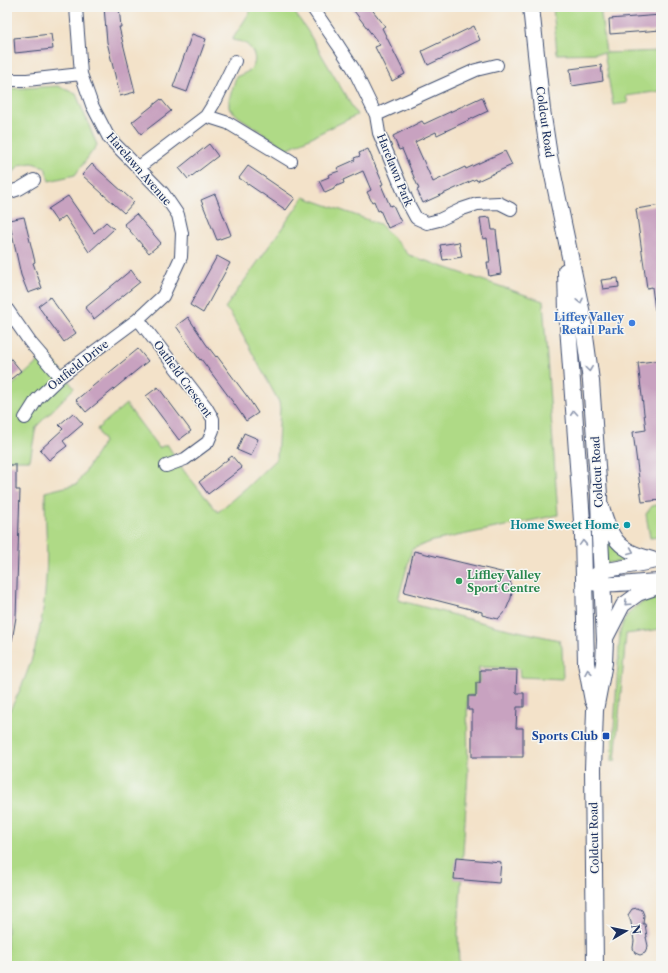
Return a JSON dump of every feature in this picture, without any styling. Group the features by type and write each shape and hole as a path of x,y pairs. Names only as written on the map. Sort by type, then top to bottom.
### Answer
{"main road":[{"name":"Coldcut Road","path":"531,7 542,110 565,235 584,325 591,381 599,495 605,640 604,663 595,710 593,769 595,965"},
{"name":"Coldcut Road","path":"565,235 566,312 583,535 586,663 595,710"}],"street":[{"name":"Harelawn Avenue","path":"76,7 81,74 92,105 109,138 163,193 178,215 182,233 181,257 163,296 138,319"},
{"name":"Harelawn Park","path":"314,8 353,68 376,115 380,134 409,205 416,218 427,223 439,220 462,209 477,204 499,203 511,210"},
{"path":"139,167 206,116 216,100 235,61"},
{"path":"376,115 476,70 497,65"},
{"path":"7,80 27,80 81,74"},
{"path":"206,116 228,123 291,161"},
{"path":"7,193 19,189 34,180"},
{"path":"7,309 30,342 60,377"},
{"name":"Oatfield Drive","path":"25,418 37,399 60,377 138,319"},
{"name":"Oatfield Crescent","path":"138,319 206,407 213,419 213,430 208,442 185,459 166,466"},
{"path":"599,495 608,526 625,549 659,561"},
{"path":"585,582 659,561"},
{"path":"602,578 617,585 661,581"},
{"path":"605,640 623,606 638,594 661,586"}],"green space":[{"path":"253,7 290,7 293,10 307,30 357,115 287,149 239,117 229,108 229,100 236,77 250,70 253,67 255,59 253,52 247,45 243,42 232,40"},
{"path":"553,7 600,7 606,53 661,51 661,91 626,96 628,103 613,105 604,53 557,54"},
{"path":"58,86 76,94 97,145 75,175 49,181 45,167 32,163 19,165 11,176 7,177 7,89"},
{"path":"304,197 380,224 409,255 543,301 558,515 433,541 412,549 398,600 495,626 559,640 562,647 563,679 520,677 519,668 479,667 479,682 475,683 475,695 467,696 468,772 458,934 459,966 7,966 7,715 23,683 35,649 45,596 47,545 45,492 77,484 104,442 97,429 126,404 159,448 167,444 184,471 218,512 277,458 280,408 279,402 231,314 225,308"},
{"path":"48,353 74,388 36,427 30,460 7,460 7,390"},
{"path":"661,504 661,537 650,538 646,514 652,506"},
{"path":"605,535 634,561 606,563"},
{"path":"661,598 661,629 626,634 615,761 612,761 620,632 626,617 634,608 646,601"}],"building":[{"path":"104,7 119,7 121,27 119,27 135,92 120,96 107,42"},
{"path":"351,7 370,7 385,26 382,28 405,74 392,81 375,47 380,45"},
{"path":"661,15 661,30 610,34 609,19"},
{"path":"474,26 480,40 428,65 422,51"},
{"path":"51,34 53,49 15,53 14,38"},
{"path":"192,34 206,39 187,92 173,87"},
{"path":"601,65 603,81 572,86 570,69"},
{"path":"482,97 488,111 437,135 436,132 415,142 433,182 505,151 512,165 477,181 476,179 423,203 417,190 419,189 402,149 399,150 393,136 422,121 424,124"},
{"path":"161,99 171,111 141,134 132,122"},
{"path":"209,144 218,156 188,179 179,168"},
{"path":"368,149 383,184 381,185 390,206 393,205 401,222 388,228 380,210 378,211 374,201 372,202 367,192 371,190 363,171 343,180 344,183 325,193 319,181 329,177 328,175 339,171 337,168 355,160 354,158 360,156 359,153"},
{"path":"92,164 134,202 124,213 82,175"},
{"path":"248,166 295,198 286,210 239,178"},
{"path":"215,194 231,235 217,240 201,200"},
{"path":"68,196 94,233 106,222 114,229 89,252 65,216 57,222 48,209"},
{"path":"661,205 661,309 655,310 652,287 647,288 636,209"},
{"path":"136,214 161,243 149,253 124,224"},
{"path":"24,217 35,262 33,263 42,288 28,293 21,275 9,220"},
{"path":"490,217 492,230 496,230 501,274 489,276 487,262 490,262 487,238 483,239 480,218"},
{"path":"459,242 462,257 443,260 440,245"},
{"path":"217,256 230,263 203,313 190,305"},
{"path":"131,270 140,282 94,319 85,308"},
{"path":"618,278 619,287 603,289 601,280"},
{"path":"50,297 76,333 64,342 38,306"},
{"path":"188,317 206,344 216,357 217,356 258,413 246,421 176,326"},
{"path":"138,349 148,361 86,412 76,400"},
{"path":"7,354 21,371 7,382"},
{"path":"661,360 661,500 642,502 633,432 646,430 638,363"},
{"path":"158,387 191,431 179,440 146,396"},
{"path":"73,413 83,424 63,441 67,446 49,460 40,450 63,429 59,425"},
{"path":"244,433 258,439 251,456 237,450"},
{"path":"232,456 242,468 208,494 199,482"},
{"path":"7,465 16,465 16,490 20,490 16,617 12,641 7,641"},
{"name":"Liffley Valley Sport Centre","path":"414,551 509,574 512,592 506,610 498,619 482,615 482,612 404,592"},
{"path":"480,670 517,670 516,693 524,693 524,707 517,707 516,728 523,728 523,757 472,757 472,710 468,710 468,696 476,696 476,683 480,683"},
{"path":"456,858 501,862 499,883 454,879"},
{"path":"637,908 642,910 644,915 643,924 645,924 648,946 645,953 640,955 635,953 633,948 634,941 631,922 628,915 632,909"}],"place":[{"name":"Liffey Valley Retail Park","path":"632,323"},
{"name":"Home Sweet Home","path":"627,525"},
{"name":"Liffley Valley Sport Centre","path":"459,581"},
{"name":"Sports Club","path":"606,736"}]}
